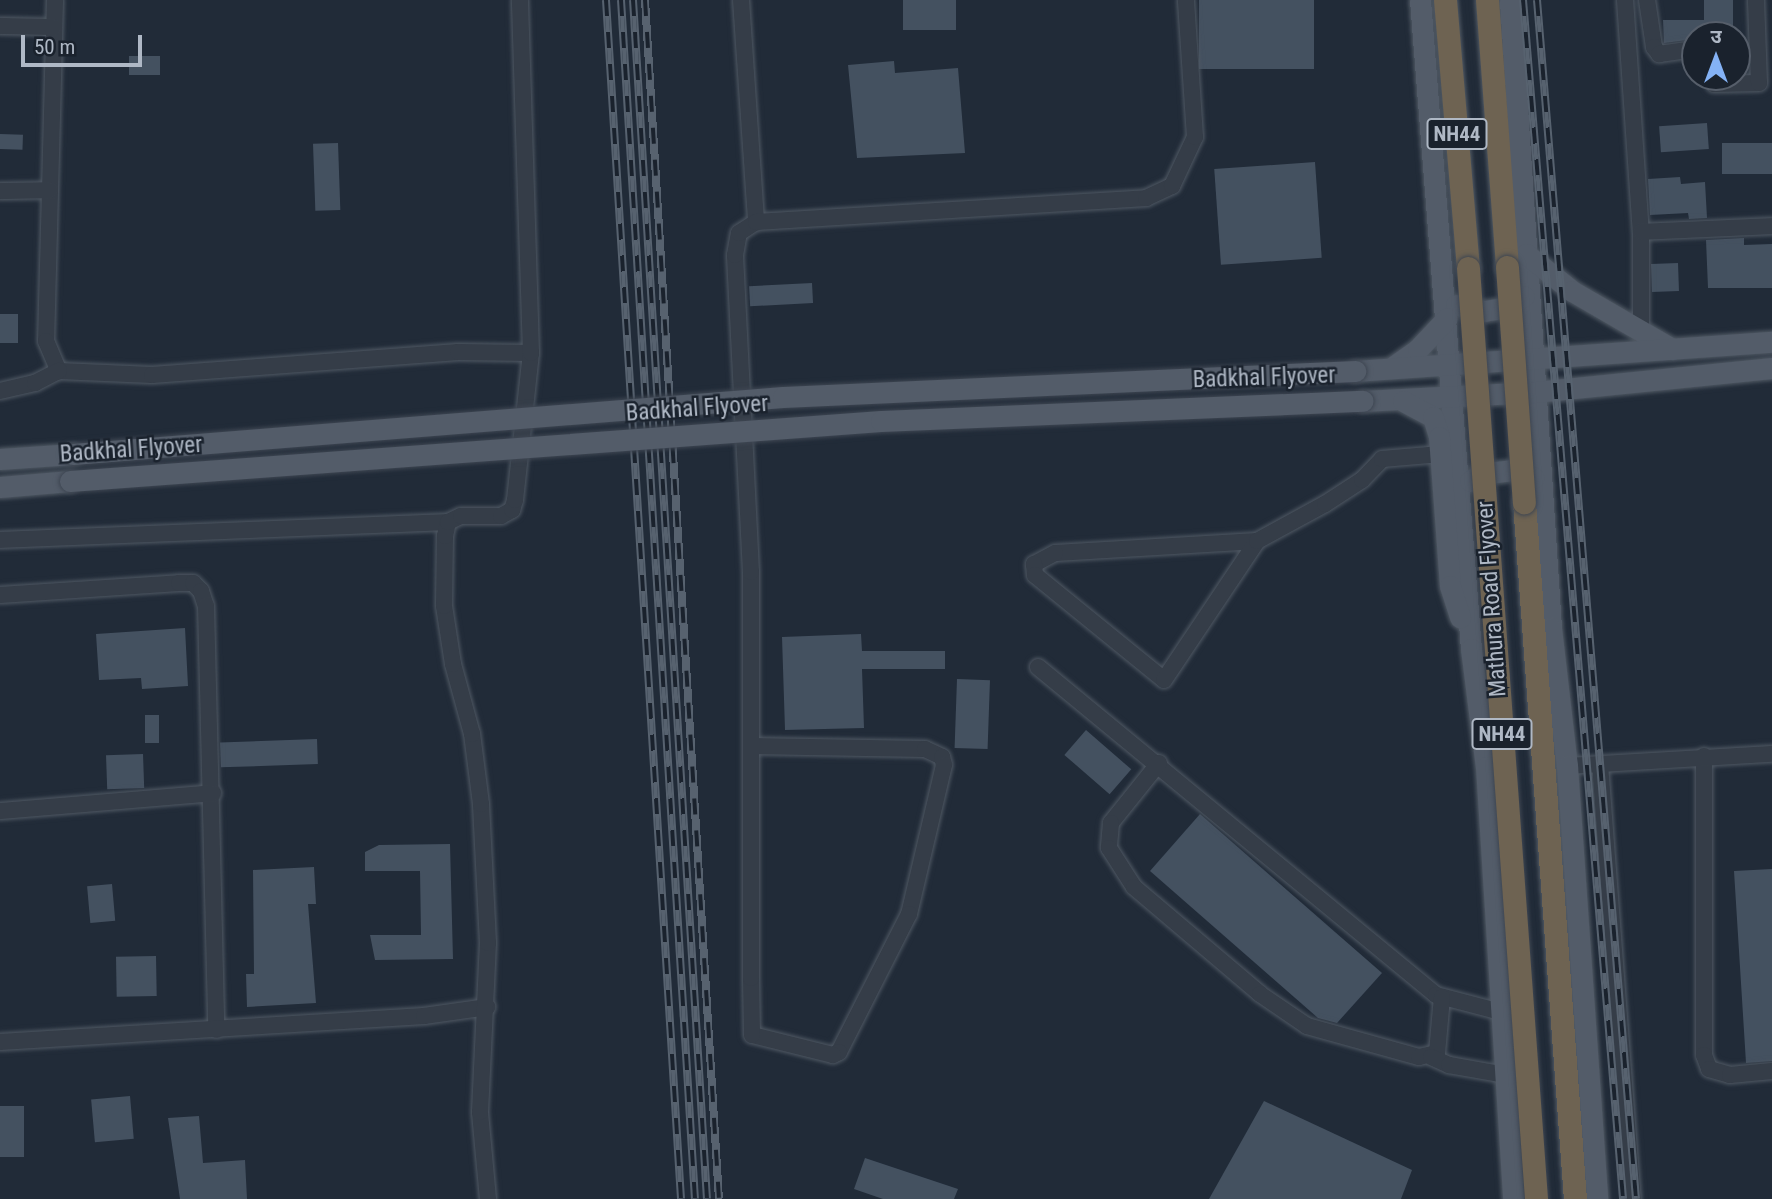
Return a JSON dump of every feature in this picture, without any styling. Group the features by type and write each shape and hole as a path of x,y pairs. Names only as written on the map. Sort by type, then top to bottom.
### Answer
{"highway":[{"name":"Mathura Road Flyover","path":"1445,0 1536,1199"},
{"name":"Mathura Road Flyover","path":"1486,0 1575,1199"}],"main road":[{"path":"1420,0 1471,649 1486,767 1513,1199"},
{"path":"1510,0 1541,484 1567,766 1597,1199"},
{"path":"1526,254 1573,291 1672,349"},
{"path":"1446,309 1484,311 1504,308 1529,292"},
{"path":"1392,368 1418,349 1446,309"},
{"name":"Badkhal Flyover","path":"0,459 783,397 1355,371 1534,356 1772,342"},
{"name":"Badkhal Flyover","path":"0,487 881,421 1535,392 1772,368"},
{"path":"1399,400 1433,417 1441,454 1450,586 1471,649"},
{"path":"1460,498 1472,479 1498,471 1529,473 1541,484"}],"street":[{"path":"55,0 46,341 59,371"},
{"path":"0,540 448,522 461,516 501,516 512,510 531,353 520,0"},
{"path":"741,0 756,222"},
{"path":"751,747 925,749 942,757 944,765 909,914 839,1052 833,1055 752,1035 751,747 751,572 735,255 739,233 756,222 1146,198 1172,186 1195,136 1186,0"},
{"path":"1625,0 1641,232 1641,330"},
{"path":"1647,0 1654,47 1659,54 1681,51"},
{"path":"1751,83 1759,83 1756,0"},
{"path":"0,26 54,27"},
{"path":"0,191 50,190"},
{"path":"1641,232 1772,226"},
{"path":"0,391 35,383 59,371 74,375 152,376 458,352 531,353"},
{"path":"1257,541 1055,553 1034,564 1035,575 1164,680 1257,541 1353,486 1382,459 1441,454"},
{"path":"448,522 444,606 453,664 472,734 481,804 487,1007 480,1112 488,1199"},
{"path":"0,596 193,583 206,606 213,793 216,1030"},
{"path":"1038,667 1442,997 1501,1012"},
{"path":"1567,766 1772,754"},
{"path":"1704,756 1704,1055 1709,1069 1730,1075 1772,1071"},
{"path":"1158,763 1111,823 1109,848 1134,887 1260,994 1307,1026 1388,1051 1432,1057 1449,1065 1505,1075"},
{"path":"1600,764 1633,1199"},
{"path":"0,811 213,793"},
{"path":"1432,1057 1440,1043 1442,997"},
{"path":"0,1042 424,1016 487,1007"}],"building":[{"path":"903,0 956,0 956,30 903,30"},
{"path":"1199,0 1314,0 1314,69 1199,69"},
{"path":"1704,0 1733,0 1733,21 1681,21 1681,41 1664,43 1663,20 1704,20"},
{"path":"129,56 160,56 160,75 129,75"},
{"path":"894,61 895,73 958,68 965,153 857,158 848,65"},
{"path":"1707,123 1709,149 1661,152 1659,126"},
{"path":"0,134 23,135 22,150 0,149"},
{"path":"338,143 340,210 315,211 313,144"},
{"path":"1722,143 1772,143 1772,174 1722,174"},
{"path":"1315,162 1322,258 1221,265 1214,169"},
{"path":"1680,177 1681,184 1705,182 1707,218 1689,219 1688,213 1650,215 1648,179"},
{"path":"1744,238 1744,245 1772,244 1772,288 1708,288 1706,240"},
{"path":"1678,263 1679,291 1652,292 1651,264"},
{"path":"812,283 813,303 750,306 749,286"},
{"path":"0,314 18,314 18,343 0,343"},
{"path":"185,628 188,686 142,689 141,678 99,680 96,634"},
{"path":"861,634 862,651 945,651 945,669 862,669 864,728 785,730 782,637"},
{"path":"957,679 990,680 988,749 955,748"},
{"path":"145,715 159,715 159,743 145,743"},
{"path":"1086,730 1131,769 1110,794 1064,755"},
{"path":"317,739 318,764 221,767 220,742"},
{"path":"143,754 144,788 107,789 106,755"},
{"path":"1200,814 1382,973 1337,1023 1318,1018 1150,871"},
{"path":"450,844 453,959 375,960 370,935 421,935 420,871 365,871 365,852 379,845"},
{"path":"314,867 316,904 308,904 316,1003 247,1007 246,974 254,974 253,870"},
{"path":"1772,869 1772,1061 1746,1063 1734,871"},
{"path":"112,884 115,921 90,923 87,886"},
{"path":"156,956 157,996 117,997 116,957"},
{"path":"130,1096 134,1139 95,1142 91,1099"},
{"path":"1264,1101 1412,1170 1401,1199 1209,1199"},
{"path":"0,1106 24,1106 24,1157 0,1157"},
{"path":"199,1116 203,1163 245,1160 247,1199 180,1199 168,1118"},
{"path":"865,1158 958,1189 954,1199 883,1199 854,1189"}],"railway":[{"path":"606,0 681,1199"},
{"path":"621,0 695,1199"},
{"path":"633,0 707,1199"},
{"path":"645,0 719,1199"},
{"path":"1523,0 1623,1199"},
{"path":"1537,0 1636,1199"}]}
